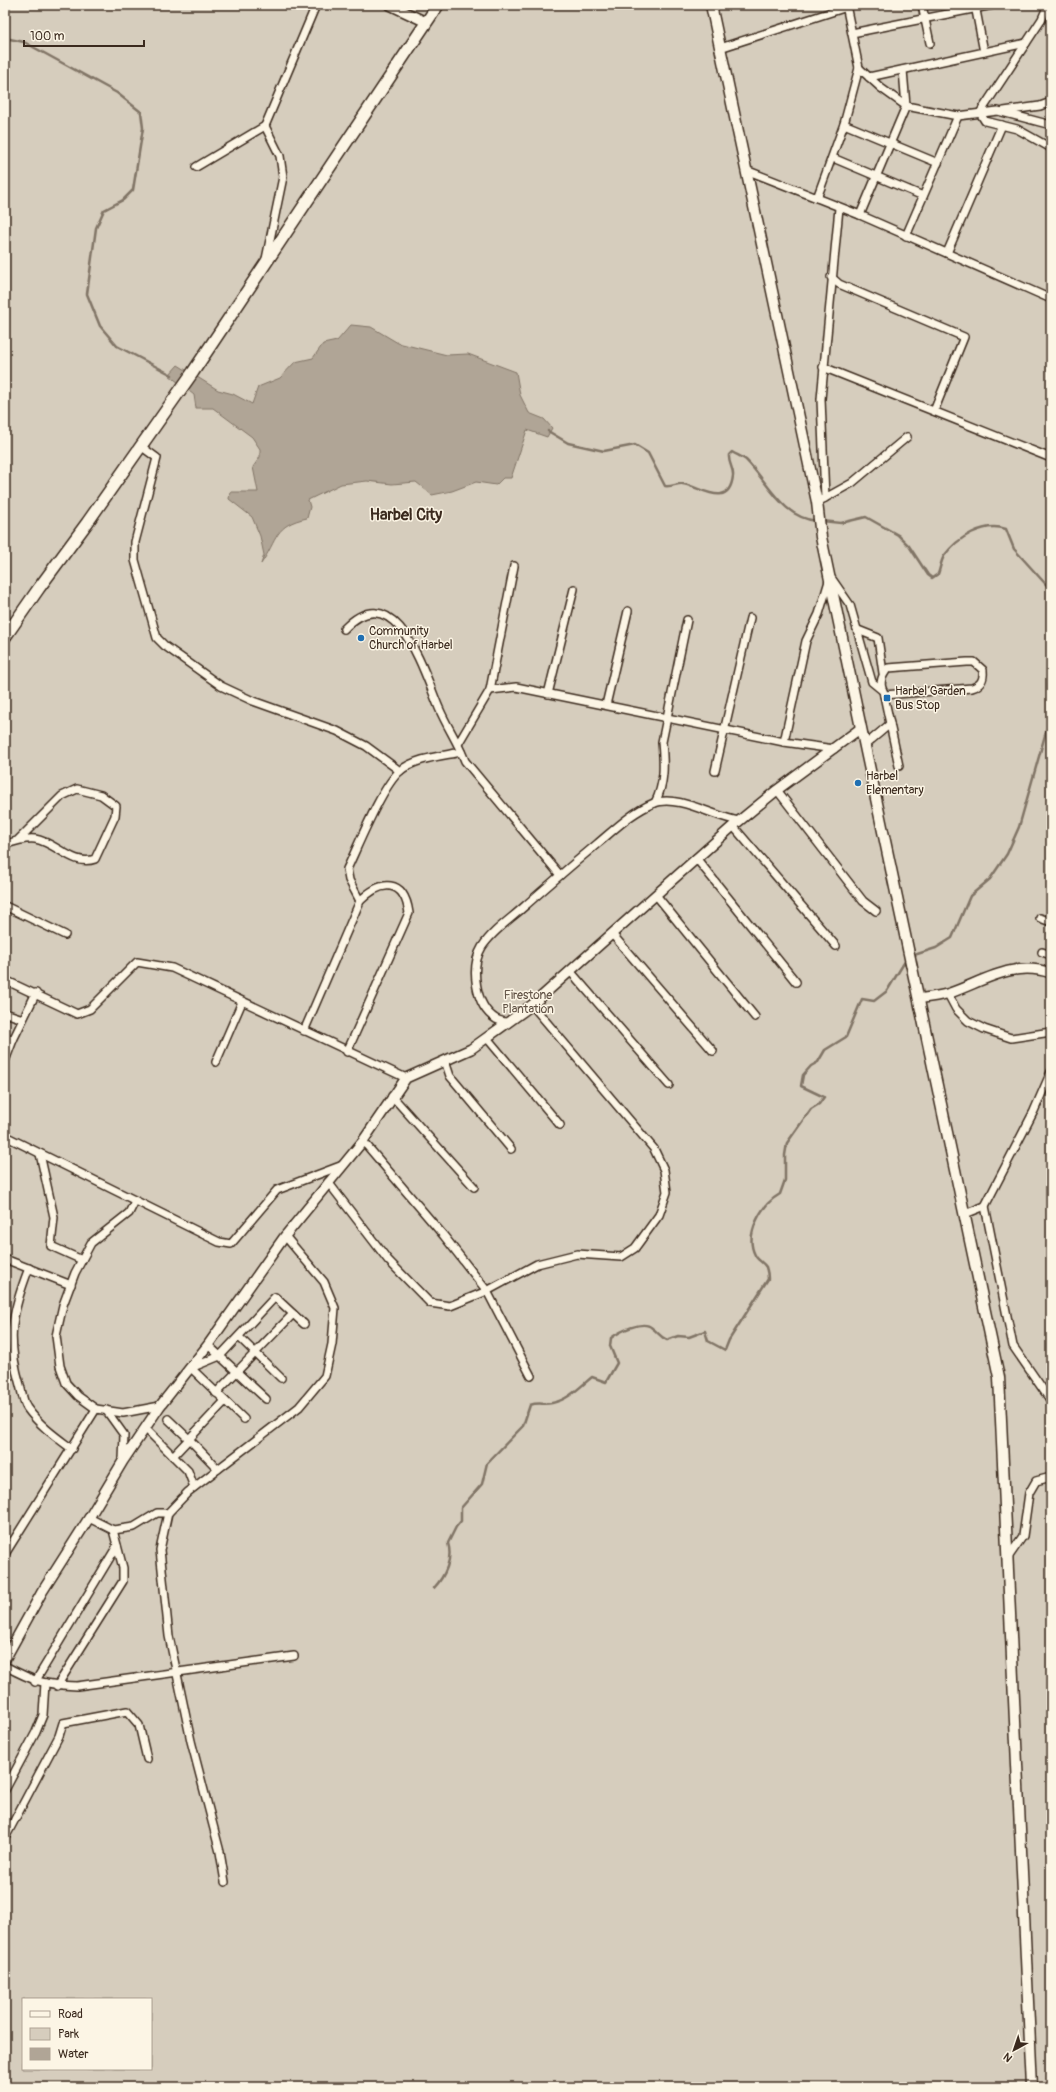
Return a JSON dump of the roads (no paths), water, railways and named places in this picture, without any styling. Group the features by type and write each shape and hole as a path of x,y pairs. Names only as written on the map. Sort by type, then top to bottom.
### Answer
{"main road":[{"path":"5,637 142,447 264,267 438,5"},
{"path":"711,5 820,502 821,537 1000,1377 1007,1559 1032,2087"}],"street":[{"path":"196,167 265,126 316,5"},
{"path":"390,5 426,22"},
{"path":"922,5 930,43"},
{"path":"852,33 975,6 993,5"},
{"path":"980,113 1042,19 1048,5"},
{"path":"720,48 846,6 859,68 844,124 833,158 817,198"},
{"path":"975,6 984,52"},
{"path":"869,77 1026,43"},
{"path":"859,68 906,106 958,116 1040,106 1051,102"},
{"path":"860,215 878,177 906,106 903,70"},
{"path":"998,111 1051,125"},
{"path":"980,113 985,121 1017,129 1051,148"},
{"path":"906,236 958,116"},
{"path":"844,124 938,163"},
{"path":"947,253 1002,125"},
{"path":"264,267 283,177 280,156 265,126"},
{"path":"833,158 923,196"},
{"path":"746,170 860,215 1051,298"},
{"path":"820,502 820,399 839,208"},
{"path":"832,277 839,284 964,337 934,411"},
{"path":"823,367 1051,458"},
{"path":"820,502 852,483 907,437"},
{"path":"142,447 157,458 135,542 135,560 157,638 165,646 221,686 253,701 337,731 366,746 400,771"},
{"path":"458,744 490,690 514,566"},
{"path":"830,577 850,605 872,682 883,693 972,688 980,685 984,678 983,670 974,662 888,668 884,673 880,684 883,693 899,766"},
{"path":"784,742 806,641 819,614 830,577"},
{"path":"548,694 574,589"},
{"path":"606,705 628,611"},
{"path":"344,629 354,619 365,613 374,613 390,618 402,628 412,644 448,729 458,744 465,761 560,875"},
{"path":"715,771 726,730 750,618"},
{"path":"655,803 662,790 664,761 662,742 687,620"},
{"path":"858,630 878,638 884,673"},
{"path":"490,690 516,687 784,742 834,749"},
{"path":"865,745 890,724"},
{"path":"5,1658 42,1592 90,1518 123,1461 146,1429 160,1406 208,1345 285,1236 328,1182 364,1141 392,1096 406,1078 471,1050 532,1005 736,824 777,790 861,728"},
{"path":"360,901 349,880 347,869 385,792 400,771 419,761 461,752"},
{"path":"5,845 18,840 36,840 78,860 88,862 95,859 115,816 116,806 101,796 77,789 62,796 18,840"},
{"path":"777,790 863,901 876,911"},
{"path":"508,1023 495,1018 482,1003 476,982 476,963 482,948 492,935 629,817 655,803 667,801 685,804 736,824 836,946"},
{"path":"696,858 796,982"},
{"path":"304,1031 360,901 371,890 381,886 390,886 401,891 408,900 409,913 347,1052"},
{"path":"656,895 755,1017"},
{"path":"5,906 65,935"},
{"path":"1040,918 1051,922"},
{"path":"612,934 713,1051"},
{"path":"1042,952 1051,955"},
{"path":"5,980 36,993 78,1014 90,1010 137,962 172,968 347,1052 406,1078"},
{"path":"919,999 948,994 1009,969 1028,968 1051,973"},
{"path":"571,972 669,1086"},
{"path":"5,1062 13,1040 36,993"},
{"path":"948,994 956,1009 968,1021 984,1029 1011,1038 1051,1032"},
{"path":"216,1062 242,1002"},
{"path":"328,1182 388,1260 430,1303 450,1306 487,1291 537,1264 577,1254 621,1257 635,1248 660,1215 666,1192 664,1170 654,1149 532,1005"},
{"path":"5,1013 23,1019"},
{"path":"5,1037 13,1040"},
{"path":"487,1038 560,1125"},
{"path":"445,1061 450,1076 511,1149"},
{"path":"1051,1072 1034,1111 985,1206 1013,1346 1051,1400"},
{"path":"392,1096 474,1187"},
{"path":"6,1137 219,1242 231,1244 253,1221 277,1190 343,1165"},
{"path":"364,1141 444,1236 487,1291 531,1376"},
{"path":"40,1154 54,1217 51,1246 82,1260"},
{"path":"135,1201 129,1213 91,1243 82,1260 63,1305 56,1336 60,1366 66,1383 78,1396 96,1409 123,1413 160,1406"},
{"path":"965,1214 985,1206"},
{"path":"225,1882 220,1852 191,1741 169,1636 160,1550 168,1513 194,1487 299,1407 325,1376 332,1344 335,1308 324,1282 285,1236"},
{"path":"5,1259 71,1285"},
{"path":"28,1268 15,1304 11,1344 18,1378 26,1407 47,1431 72,1449"},
{"path":"191,1368 220,1356 275,1297 304,1324"},
{"path":"216,1393 293,1314"},
{"path":"238,1337 281,1378"},
{"path":"208,1345 266,1399"},
{"path":"191,1368 244,1419"},
{"path":"173,1456 225,1401"},
{"path":"5,1554 96,1409"},
{"path":"106,1410 124,1434 123,1461"},
{"path":"168,1419 190,1439 218,1469"},
{"path":"146,1429 188,1471 194,1487"},
{"path":"1007,1559 1023,1536 1028,1494 1036,1481 1051,1477"},
{"path":"90,1518 113,1530 134,1527 157,1513 168,1513"},
{"path":"58,1686 123,1581 123,1568 113,1530"},
{"path":"35,1682 117,1546"},
{"path":"5,1666 35,1682 58,1686 77,1686 294,1656"},
{"path":"5,1790 36,1732 43,1715 45,1683"},
{"path":"5,1838 59,1736 64,1723 127,1712 139,1726 147,1759"}],"water":[{"path":"351,325 371,327 398,343 447,355 468,354 516,372 520,395 529,413 544,419 552,428 547,437 527,430 511,478 503,478 496,485 476,482 452,491 432,495 416,482 392,484 367,481 341,484 308,500 310,507 307,518 296,521 282,529 274,540 261,564 264,555 260,536 252,517 229,499 230,492 258,492 253,467 260,457 260,449 252,437 213,408 196,408 194,395 169,375 178,365 218,390 233,394 252,404 258,387 280,378 295,362 313,358 323,344 337,341"}],"waterway":[{"path":"5,38 24,42 117,93 141,112 143,128 133,190 123,200 104,210 96,228 87,294 100,326 117,346 172,375"},
{"path":"548,431 568,443 604,451 635,445 648,453 665,486 683,484 713,494 726,492 730,486 733,471 729,461 729,455 732,452 746,460 785,506 794,513 817,521"},
{"path":"822,521 841,523 866,517 898,535 909,546 928,575 932,578 938,574 942,560 949,549 964,537 980,529 989,527 1006,529 1014,549 1051,590"},
{"path":"911,956 936,948 952,938 970,896 990,879 1007,854 1019,827 1051,714"},
{"path":"434,1588 445,1573 449,1561 448,1543 456,1527 461,1521 461,1508 482,1484 487,1463 523,1426 530,1405 552,1403 563,1399 574,1393 592,1377 606,1382 617,1363 610,1346 611,1338 631,1327 643,1325 652,1328 667,1340 678,1336 689,1337 705,1331 708,1341 725,1350 729,1340 768,1279 766,1267 756,1257 752,1247 753,1229 761,1212 780,1194 785,1180 785,1155 787,1143 811,1109 819,1104 824,1097 801,1086 803,1075 811,1066 818,1062 825,1050 846,1037 862,999 874,1001 887,991 907,958"}],"place":[{"name":"Community Church of Harbel","path":"361,638"},
{"name":"Harbel Garden Bus Stop","path":"887,698"},
{"name":"Harbel Elementary","path":"858,783"}],"district":[{"name":"Harbel City","path":"406,515"}],"park label":[{"name":"Firestone Plantation","path":"528,1002"}]}
